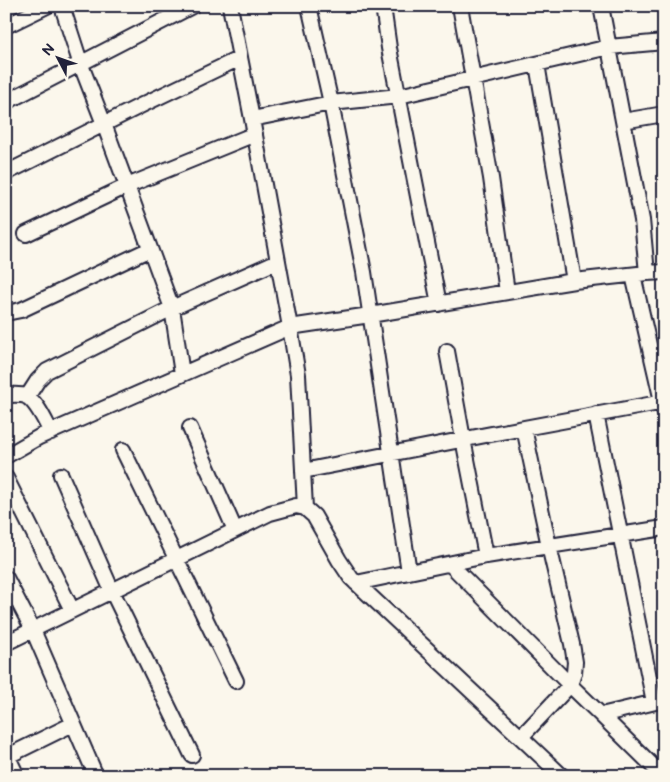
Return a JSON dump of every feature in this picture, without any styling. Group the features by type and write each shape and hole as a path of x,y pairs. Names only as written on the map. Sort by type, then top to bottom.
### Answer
{"street":[{"path":"6,26 47,6"},
{"path":"62,6 81,65 172,308 182,374"},
{"path":"6,102 81,65 192,6"},
{"path":"230,6 298,376 304,508"},
{"path":"309,6 364,272 410,572"},
{"path":"383,6 439,304"},
{"path":"460,6 491,178 507,292"},
{"path":"303,471 596,414 663,405 640,274 642,220 601,6"},
{"path":"252,119 330,103 399,96 609,47 664,42"},
{"path":"6,173 240,58"},
{"path":"537,64 574,281"},
{"path":"623,121 664,114"},
{"path":"26,234 127,186 255,134"},
{"path":"6,313 22,310 150,249"},
{"path":"27,397 38,380 47,371 172,308 278,261"},
{"path":"6,456 51,432 290,327 574,281 664,272"},
{"path":"447,351 486,556"},
{"path":"6,395 27,397 36,406 51,432"},
{"path":"596,414 620,535 659,701 601,716"},
{"path":"190,428 235,530"},
{"path":"521,737 570,685 575,662 524,428"},
{"path":"123,450 236,681"},
{"path":"61,475 112,591 192,756"},
{"path":"6,478 72,610"},
{"path":"6,643 270,513 296,506 304,508 314,516 351,578 562,776"},
{"path":"356,583 486,556 664,528"},
{"path":"450,564 663,776"},
{"path":"6,578 33,630 96,776"},
{"path":"17,776 7,755 74,724"}]}
